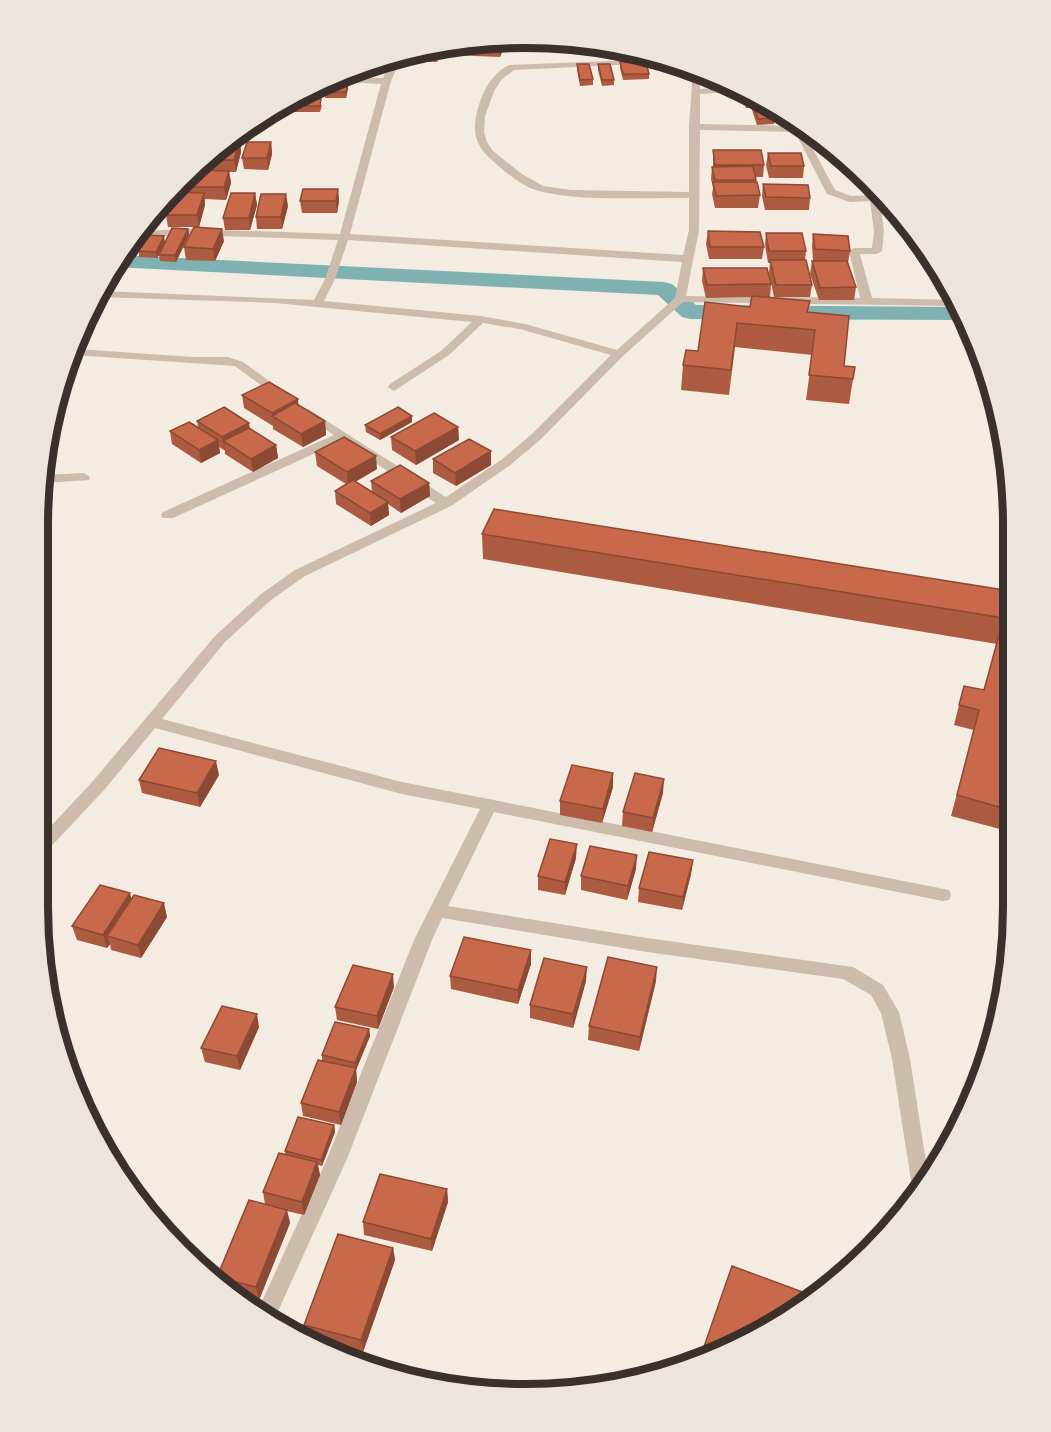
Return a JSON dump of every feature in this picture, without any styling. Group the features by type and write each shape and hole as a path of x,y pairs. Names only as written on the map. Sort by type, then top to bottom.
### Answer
{"street":[{"path":"641,62 512,67 502,71 488,92 479,120 482,142 492,156 530,183 550,190 571,193 695,195"},
{"path":"318,303 330,279 344,237 386,81 393,67"},
{"path":"48,839 153,722 220,639 266,597 300,573 446,503 505,463 536,437 620,354 678,302 694,230 696,79"},
{"path":"353,80 386,81"},
{"path":"696,92 722,90"},
{"path":"694,127 792,129"},
{"path":"807,140 831,192 850,199 873,198"},
{"path":"867,302 854,250 877,250 880,206"},
{"path":"148,234 192,232 344,237 688,259"},
{"path":"108,294 318,303 481,319 521,326 620,354"},
{"path":"678,302 948,303"},
{"path":"394,387 445,353 481,319"},
{"path":"80,352 239,364 342,436 446,503"},
{"path":"168,515 342,436"},
{"path":"50,479 84,477"},
{"path":"153,722 402,788 943,895"},
{"path":"269,1309 336,1159 423,940 490,805"},
{"path":"438,911 647,945 847,972 878,990 890,1012 901,1059 919,1178"}],"building":[{"path":"620,62 646,63 649,74 623,74"},
{"path":"577,64 589,64 593,79 580,80"},
{"path":"598,64 610,64 614,80 602,80"},
{"path":"348,82 346,92 325,92"},
{"path":"310,99 321,99 320,106 298,106"},
{"path":"754,106 774,118 758,119"},
{"path":"247,142 271,142 267,158 242,158"},
{"path":"239,144 234,160 219,160"},
{"path":"713,150 761,150 764,165 715,165"},
{"path":"768,153 801,153 804,166 771,166"},
{"path":"753,166 756,180 715,180 712,167"},
{"path":"207,170 229,171 224,187 189,187"},
{"path":"713,182 757,182 760,195 716,196"},
{"path":"763,184 808,185 810,198 766,197"},
{"path":"303,189 338,189 336,201 300,201"},
{"path":"184,192 204,193 197,215 166,215 168,208"},
{"path":"231,193 255,193 249,218 223,218"},
{"path":"261,194 286,194 281,217 256,217"},
{"path":"194,227 222,229 213,249 184,247"},
{"path":"172,228 188,229 175,255 159,255"},
{"path":"708,231 760,232 764,247 710,247"},
{"path":"766,233 802,233 806,251 769,251"},
{"path":"813,234 848,236 850,251 815,249"},
{"path":"147,235 164,236 156,252 138,251"},
{"path":"770,260 806,260 812,285 776,285"},
{"path":"812,261 847,261 856,287 820,288"},
{"path":"703,268 767,268 771,284 707,285"},
{"path":"752,296 810,301 807,312 849,316 844,366 855,367 853,379 809,375 815,330 737,323 731,370 683,365 686,350 698,351 705,302 750,307"},
{"path":"269,382 298,399 272,413 242,395"},
{"path":"295,403 325,421 301,434 272,416"},
{"path":"224,407 249,423 222,437 197,421"},
{"path":"398,407 412,416 380,434 365,425"},
{"path":"434,413 458,427 415,451 391,437"},
{"path":"189,422 218,440 199,450 170,431"},
{"path":"249,428 276,445 251,459 223,441"},
{"path":"344,437 376,456 347,472 315,452"},
{"path":"469,439 491,451 455,473 433,459"},
{"path":"400,465 429,483 400,499 371,481"},
{"path":"353,480 388,502 370,513 335,491"},
{"path":"494,509 1003,590 1003,618 482,534"},
{"path":"1001,628 1003,628 1003,808 957,795 979,710 959,705 964,686 984,690"},
{"path":"159,748 216,761 197,793 139,780"},
{"path":"572,765 613,773 603,809 560,801"},
{"path":"635,773 664,779 653,818 623,812"},
{"path":"550,839 577,844 565,882 538,876"},
{"path":"590,846 637,855 628,886 581,876"},
{"path":"649,852 693,860 683,897 639,888"},
{"path":"100,885 130,893 103,935 72,926"},
{"path":"134,895 164,903 138,945 107,936"},
{"path":"464,937 531,950 518,990 450,976"},
{"path":"608,957 657,967 640,1037 589,1026"},
{"path":"544,958 587,967 573,1014 530,1005"},
{"path":"353,965 393,974 377,1016 335,1007"},
{"path":"222,1006 257,1014 237,1056 201,1048"},
{"path":"335,1022 369,1029 355,1063 322,1055"},
{"path":"318,1060 356,1068 339,1112 301,1103"},
{"path":"298,1117 334,1125 321,1160 285,1151"},
{"path":"279,1153 317,1162 302,1202 263,1192"},
{"path":"380,1174 447,1189 431,1239 363,1222"},
{"path":"249,1200 287,1210 256,1287 229,1280 219,1272"},
{"path":"338,1234 393,1248 361,1340 304,1325"},
{"path":"732,1266 805,1293 737,1335 703,1350"}],"waterway":[{"path":"127,262 664,289 690,312 954,314"}]}
